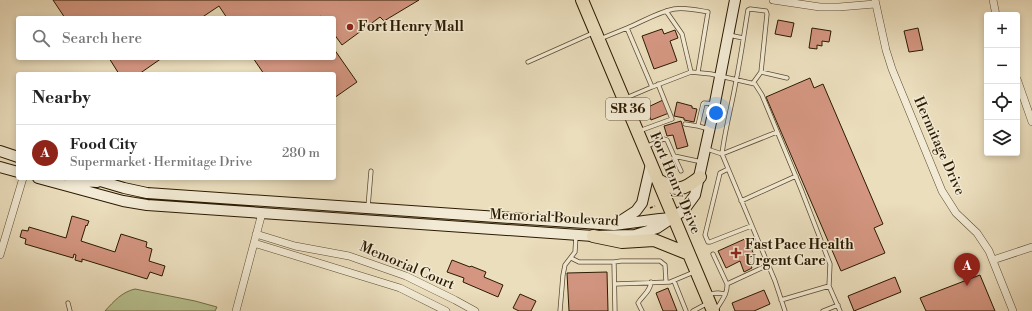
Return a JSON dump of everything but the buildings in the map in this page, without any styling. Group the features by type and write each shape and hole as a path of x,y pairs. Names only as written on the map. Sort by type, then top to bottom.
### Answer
{"main road":[{"name":"Fort Henry Drive","path":"582,0 711,305"},
{"path":"674,218 684,210 695,195 706,149 735,0"},
{"path":"0,152 16,156"},
{"path":"0,161 16,165"},
{"path":"614,225 636,211 642,203 651,164"},
{"path":"0,167 16,171"},
{"path":"658,180 678,189 684,188 700,177"},
{"name":"Memorial Boulevard","path":"46,180 138,204 576,235 635,235 657,228 674,218"},
{"path":"76,180 107,183"},
{"name":"Memorial Boulevard","path":"97,180 147,193 614,225 674,218"},
{"path":"262,213 266,202"},
{"path":"368,208 368,221"},
{"path":"593,236 622,242 654,240 689,254"}],"street":[{"path":"773,0 820,7 839,7 875,2"},
{"path":"993,0 995,12"},
{"name":"Hermitage Drive","path":"875,2 886,50 892,68 942,191 956,213 977,232 989,251 1013,311"},
{"path":"1019,84 1032,122"},
{"path":"0,255 2,243 22,180"},
{"path":"236,311 262,213"},
{"name":"Memorial Court","path":"256,234 295,246 349,256 406,276 475,311"},
{"name":"Memorial Court","path":"254,242 400,288 446,311"},
{"path":"993,260 1032,247"},
{"path":"400,288 406,276"}],"lane":[{"path":"528,62 596,36 627,28 666,11 683,8 708,12 698,72"},
{"path":"753,83 761,72 768,14 766,11 750,8 748,10 737,80 722,154 768,265 785,311"},
{"path":"666,11 682,34 691,72"},
{"path":"627,28 652,86"},
{"path":"728,35 743,38"},
{"path":"624,99 652,86 691,72 720,76 755,84 762,95 796,176 830,264 829,286 840,311"},
{"path":"761,72 787,78"},
{"path":"638,132 672,119 658,84"},
{"path":"698,126 702,104 715,104"},
{"path":"685,124 710,129"},
{"path":"706,149 722,154 777,132"},
{"path":"644,148 664,139 666,140 681,171"},
{"path":"674,156 703,162"},
{"path":"728,169 720,174 705,235 708,242 710,242 751,226"},
{"path":"368,208 371,171"},
{"path":"741,201 796,176"},
{"path":"560,311 562,275 565,265 574,252 576,235"},
{"path":"693,311 711,305 724,298 727,284 713,254"},
{"path":"571,258 579,262 660,261 665,265 666,282"},
{"path":"614,262 615,311"},
{"path":"727,284 768,265"},
{"path":"615,284 674,281 697,271"},
{"path":"674,281 686,311"},
{"path":"642,311 638,303 646,295 651,286 651,282"},
{"path":"781,300 829,286"},
{"path":"711,305 718,293 725,294"},
{"path":"68,303 70,311"},
{"path":"823,311 838,305"}],"path":[{"path":"650,208 655,206"}],"green space":[{"path":"135,289 217,307 215,311 105,311 115,300 130,290"}],"place":[{"name":"Fort Henry Mall","path":"350,27"},
{"name":"Fast Pace Health Urgent Care","path":"736,253"},
{"name":"Food City","path":"967,286"}]}
